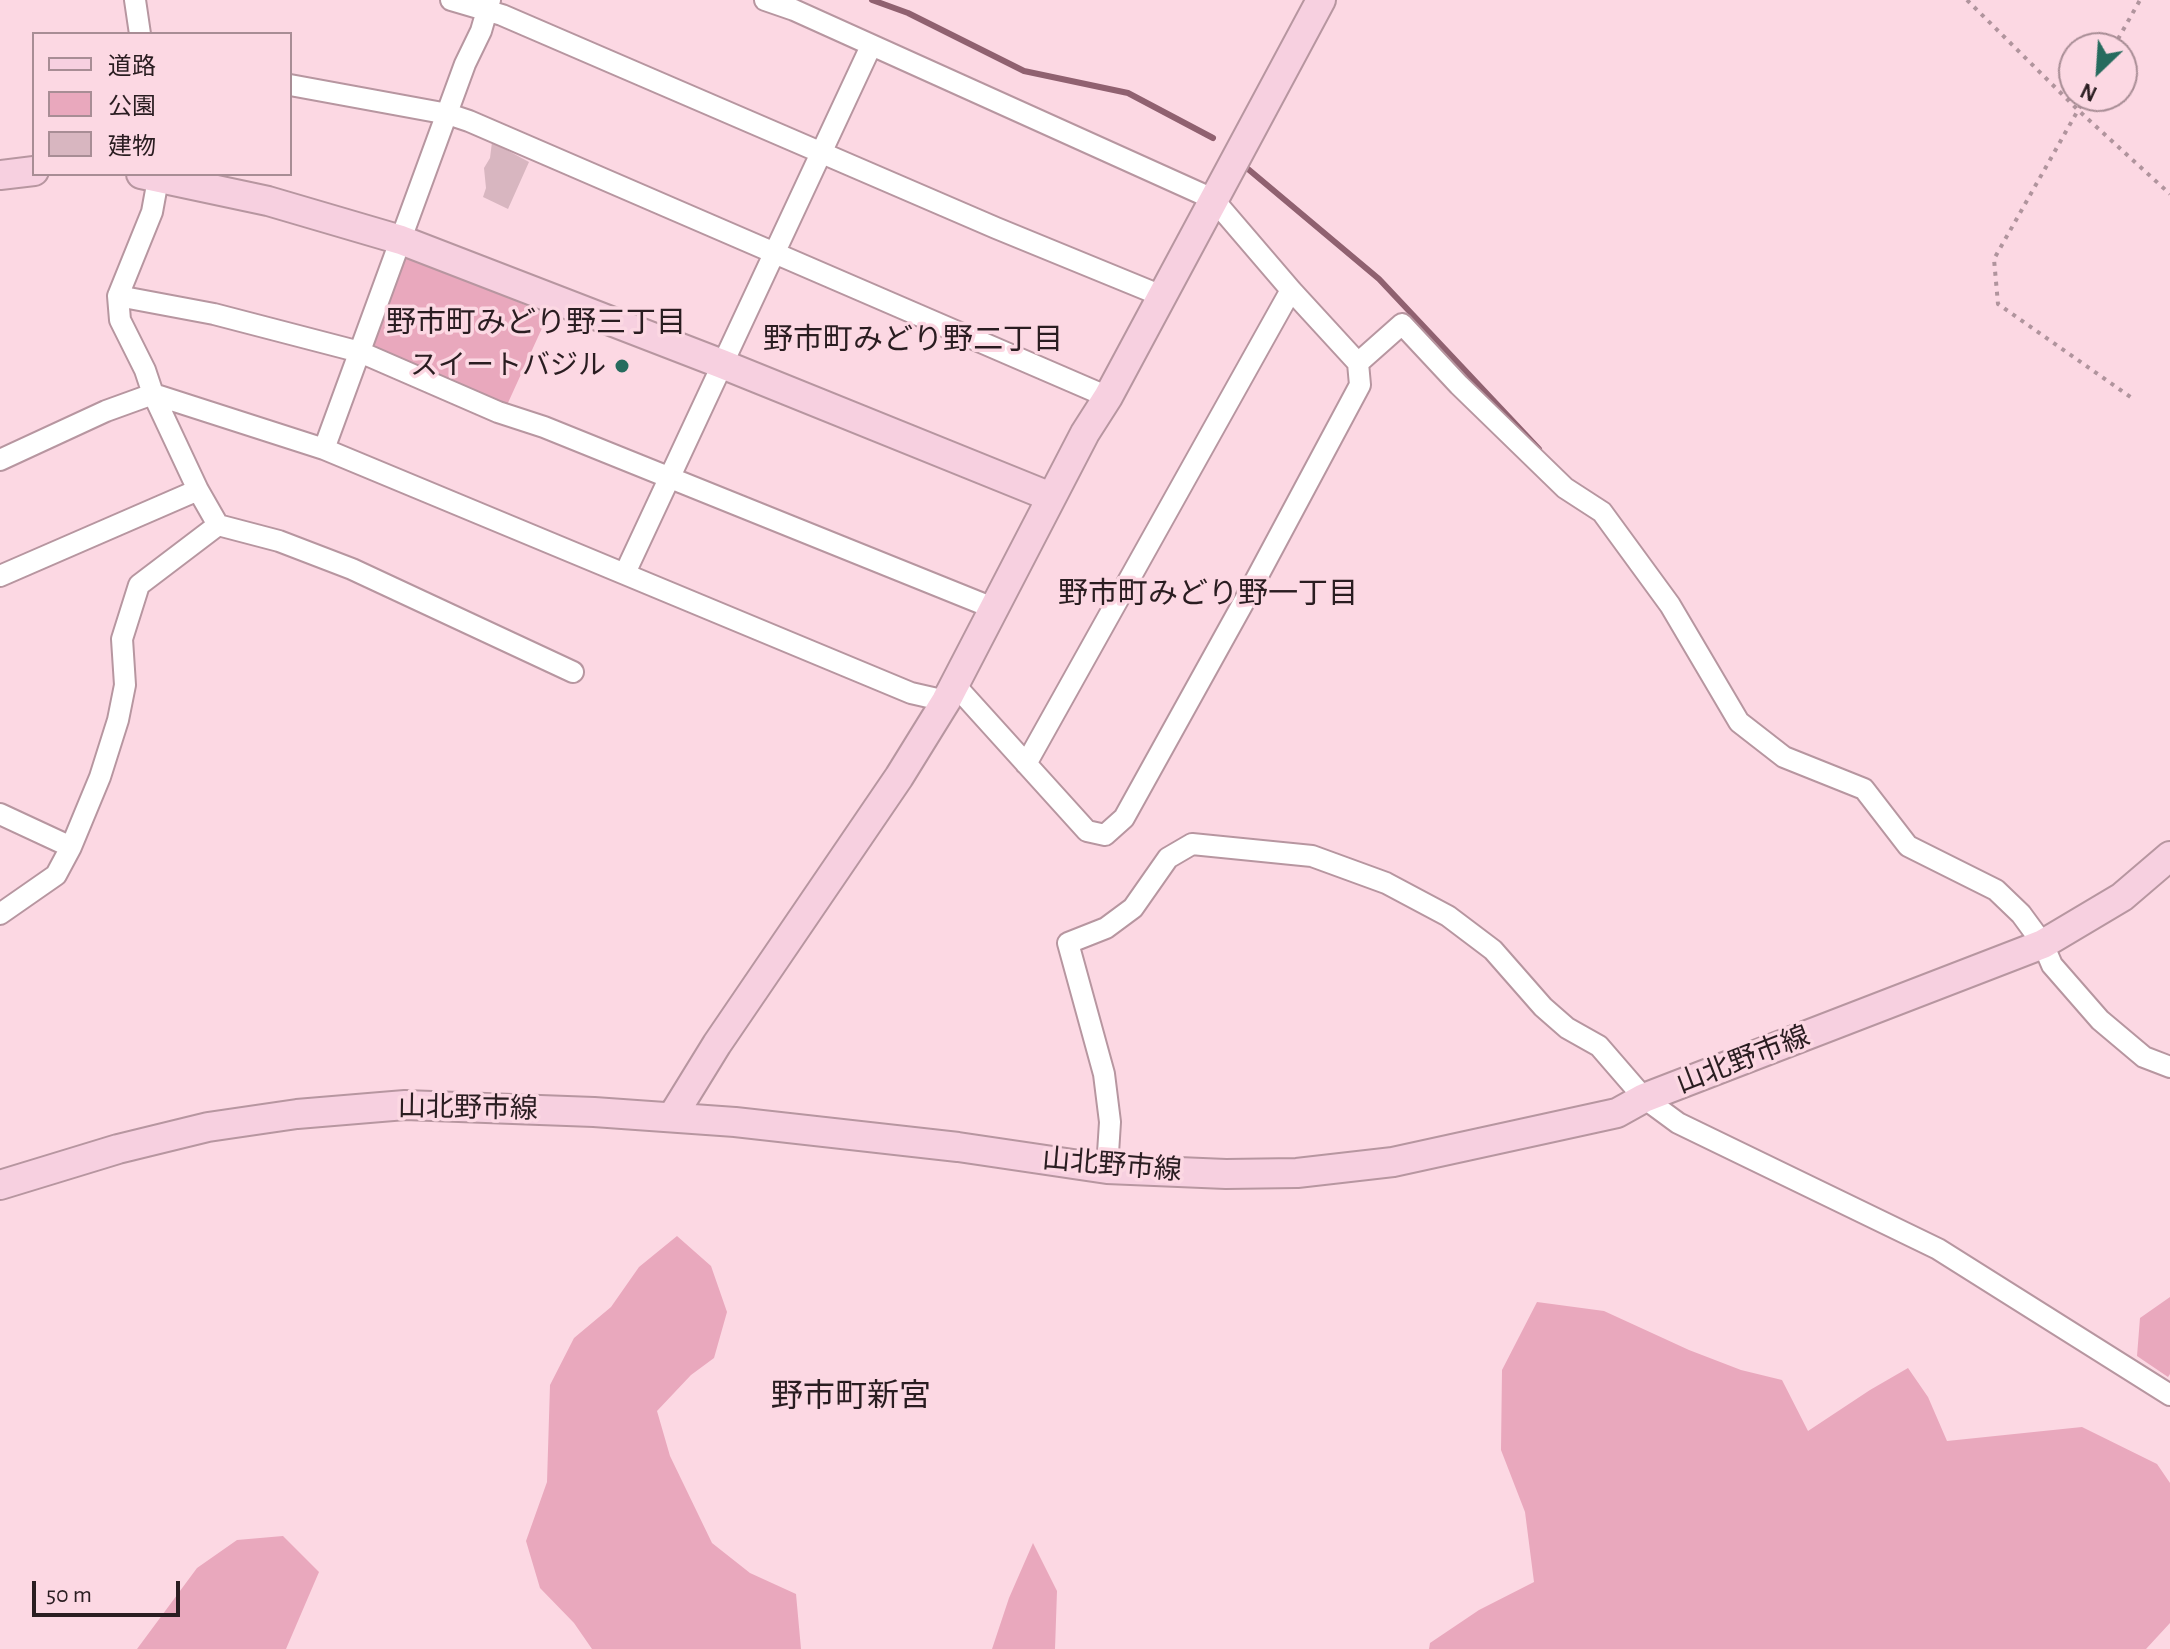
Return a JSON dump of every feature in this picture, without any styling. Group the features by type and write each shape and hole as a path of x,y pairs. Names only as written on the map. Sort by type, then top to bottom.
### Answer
{"street":[{"path":"135,0 140,32"},
{"path":"451,0 488,5 502,15 775,134 822,151 996,228 1162,296"},
{"path":"0,460 106,411 153,394 324,449 911,693 950,693 1026,764 1087,831 1105,835 1124,818 1360,385 1358,363 1213,199 794,10 765,0"},
{"path":"672,1117 717,1044 899,777 950,693 1085,433 1108,397 1321,0"},
{"path":"324,449 465,64 481,31 488,5"},
{"path":"625,573 871,46"},
{"path":"292,85 448,114 1108,397"},
{"path":"0,175 32,171"},
{"path":"153,176 152,212 118,296 120,320 198,490 218,525 279,541 352,569 573,672"},
{"path":"157,176 268,201 401,240 722,364 1051,497"},
{"path":"1026,764 1291,290"},
{"path":"118,296 214,314 360,352 498,412 544,427 993,608"},
{"path":"1358,363 1402,324 1459,385 1565,488 1602,512 1670,605 1739,722 1784,757 1864,789 1908,846 1996,890 2021,914 2043,944 2052,965 2100,1020 2144,1057 2170,1067"},
{"path":"0,576 198,490"},
{"path":"0,914 56,875 71,847 100,777 118,720 125,685 122,639 139,585 218,525"},
{"path":"0,814 71,847"},
{"path":"1107,1169 1110,1122 1104,1074 1068,943 1106,928 1133,908 1168,858 1192,844 1312,856 1386,883 1448,916 1493,950 1543,1007 1567,1028 1599,1046 1644,1098 1678,1123 1938,1249 2170,1395"},
{"name":"山北野市線","path":"0,1185 118,1149 208,1127 297,1114 405,1105 672,1117 958,1147 1107,1169 1226,1174 1297,1173 1393,1162 1617,1113 1644,1098 2043,944 2122,897 2170,856"}],"path":[{"path":"1967,0 2058,90"},
{"path":"2122,32 2140,0"},
{"path":"2077,112 1994,259 1998,304 2132,398"},
{"path":"2080,112 2170,194"}],"green space":[{"path":"406,253 548,315 507,405 372,345"},
{"path":"677,1236 711,1266 727,1312 714,1358 691,1375 657,1411 670,1456 712,1543 750,1573 796,1594 801,1649 592,1649 574,1623 540,1588 526,1541 547,1482 550,1385 574,1338 611,1307 639,1267"},
{"path":"2170,1297 2168,1377 2137,1356 2140,1318"},
{"path":"1537,1302 1604,1311 1689,1350 1741,1370 1782,1380 1808,1431 1908,1368 1928,1397 1947,1441 2082,1427 2157,1464 2170,1483 2170,1623 2146,1649 1429,1649 1430,1643 1479,1610 1534,1582 1525,1512 1501,1450 1502,1370"},
{"path":"283,1536 319,1572 286,1649 137,1649 197,1568 237,1540"},
{"path":"1033,1543 1057,1591 1055,1649 992,1649 1009,1598"}],"building":[{"path":"492,142 529,162 508,209 483,197 486,188 484,168 490,158"}],"waterway":[{"path":"872,0 908,13 1024,71 1128,93 1213,138"},
{"path":"1248,169 1379,279 1539,449"}],"place":[{"name":"スイートバジル","path":"622,366"}],"district":[{"name":"野市町みどり野三丁目","path":"536,323"},
{"name":"野市町みどり野二丁目","path":"913,340"},
{"name":"野市町みどり野一丁目","path":"1208,594"},
{"name":"野市町新宮","path":"851,1396"}]}
